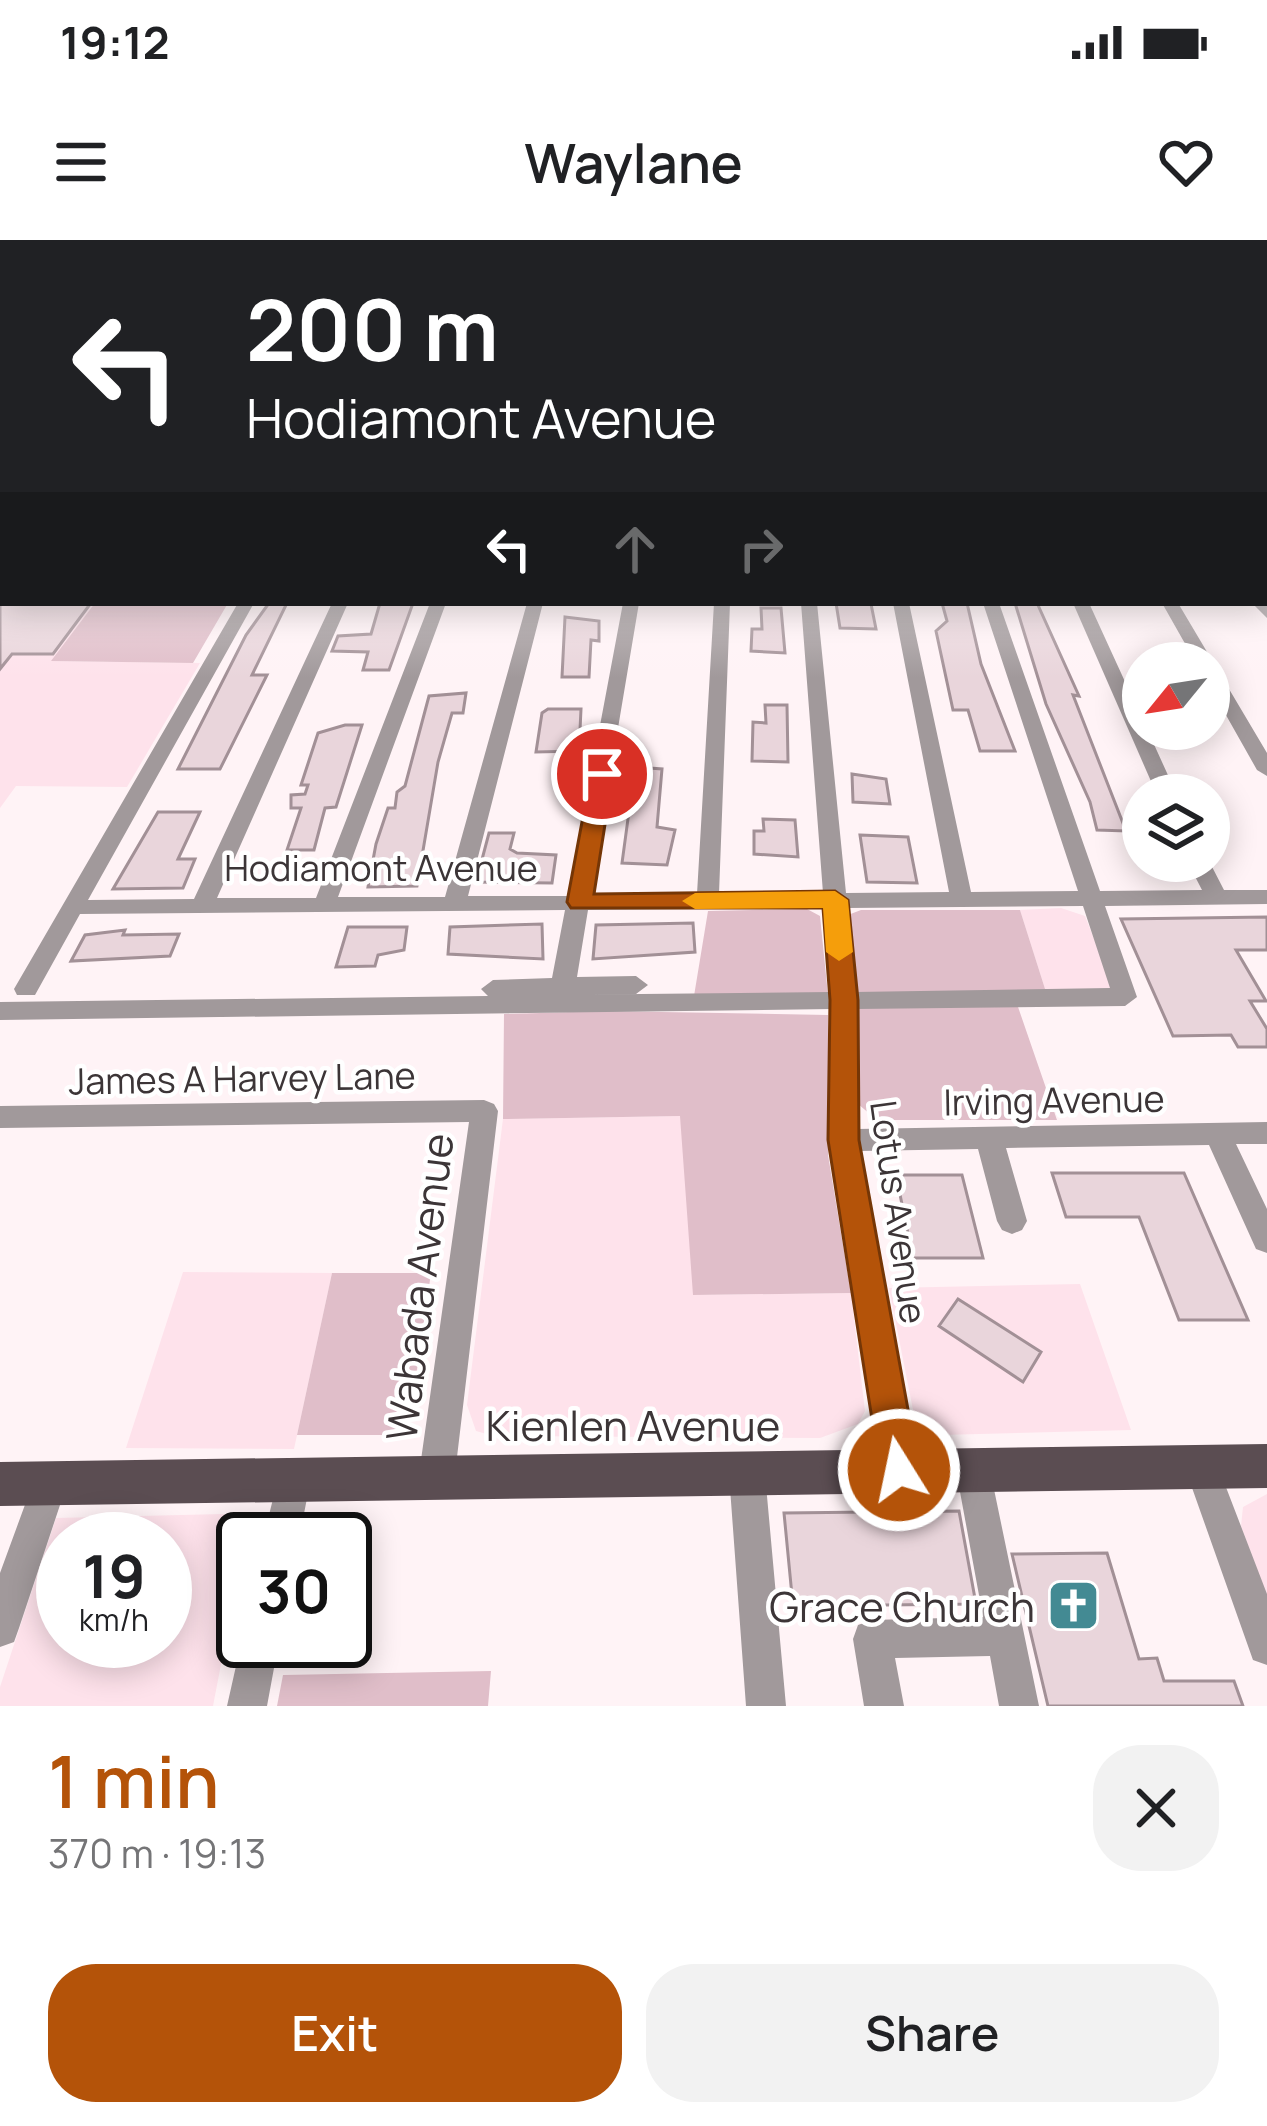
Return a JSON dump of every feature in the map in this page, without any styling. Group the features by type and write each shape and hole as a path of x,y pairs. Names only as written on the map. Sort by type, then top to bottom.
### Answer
{"main road":[{"name":"Kienlen Avenue","path":"0,1484 292,1483 437,1474 1267,1466"}],"street":[{"path":"26,989 244,606"},
{"path":"203,904 339,606"},
{"path":"326,902 437,606"},
{"path":"455,902 534,606"},
{"path":"563,986 630,606"},
{"path":"708,901 722,606"},
{"name":"Lotus Avenue","path":"809,606 844,1000 843,1140 899,1470"},
{"path":"902,606 962,898"},
{"path":"0,1011 1125,997 992,606"},
{"path":"1082,606 1158,774"},
{"path":"1172,606 1193,642"},
{"path":"1230,706 1267,770"},
{"path":"1208,882 1216,897"},
{"name":"Hodiamont Avenue","path":"72,907 1267,897"},
{"path":"488,989 636,986"},
{"name":"James A Harvey Lane","path":"0,1117 484,1111"},
{"name":"Wabada Avenue","path":"437,1474 484,1111"},
{"path":"1217,1133 1267,1240"},
{"name":"Irving Avenue","path":"843,1140 1267,1133"},
{"path":"988,1138 1012,1221"},
{"path":"1202,1468 1258,1596 1267,1646"},
{"path":"973,1470 1018,1706"},
{"path":"747,1474 766,1706"},
{"path":"286,1512 292,1483"},
{"path":"0,1628 49,1484"},
{"path":"884,1706 872,1639 1005,1636"},
{"path":"247,1706 255,1668"}],"shaded area":[{"path":"0,606 93,606 53,661 200,663 127,787 16,786 0,808"},
{"path":"93,606 226,606 193,663 51,661"},
{"path":"1061,908 1085,916 1115,992 1046,992 1020,910"},
{"path":"807,909 820,916 828,995 694,996 708,911"},
{"path":"861,910 1020,910 1046,992 856,993 848,915"},
{"path":"1017,1004 1057,1120 877,1120 858,1104 858,1006"},
{"path":"504,1014 828,1015 828,1155 851,1293 693,1295 680,1116 503,1119"},
{"path":"681,1116 694,1295 851,1293 865,1411 858,1424 820,1438 494,1436 476,1431 467,1405 503,1119"},
{"path":"183,1272 332,1273 294,1449 126,1448"},
{"path":"332,1273 431,1273 411,1410 392,1435 297,1435"},
{"path":"1080,1284 1131,1430 941,1435 914,1415 889,1288"},
{"path":"1267,1494 1267,1597 1241,1526 1243,1507"},
{"path":"216,1514 216,1668 220,1668 213,1706 0,1706 0,1687 36,1578 36,1668 192,1668 192,1515"},
{"path":"491,1671 488,1706 277,1706 283,1675"}],"building":[{"path":"0,606 89,606 53,654 12,654 0,669"},
{"path":"267,606 286,606 252,675 267,675 220,769 178,769 246,635"},
{"path":"379,606 412,606 389,670 363,670 368,652 332,651 338,636 371,634"},
{"path":"836,606 871,606 876,629 840,628"},
{"path":"943,606 968,606 981,664 1015,751 980,751 968,710 953,710 936,631 947,621"},
{"path":"1016,606 1038,606 1079,696 1073,695 1122,831 1097,830 1090,802 1046,704"},
{"path":"761,608 781,608 785,653 751,651 752,629 762,629"},
{"path":"565,617 599,621 599,641 591,640 589,677 562,677"},
{"path":"466,693 463,713 452,713 438,762 417,886 368,887 376,844 388,808 395,808 397,792 405,786 429,696"},
{"path":"765,705 787,705 788,762 752,761 753,722 766,723"},
{"path":"581,709 579,751 536,752 542,713"},
{"path":"362,725 336,807 325,808 314,850 287,850 301,808 291,808 291,795 305,794 308,785 301,785 318,733"},
{"path":"635,767 662,769 657,827 675,830 667,865 622,863"},
{"path":"852,774 886,779 890,804 853,802"},
{"path":"158,812 200,812 178,859 195,859 183,888 113,889"},
{"path":"763,819 795,820 798,857 754,854 754,831 764,831"},
{"path":"489,833 514,833 510,849 517,853 556,855 552,883 476,882"},
{"path":"860,835 908,837 917,883 867,882"},
{"path":"1267,917 1267,950 1236,950 1266,1001 1250,1001 1267,1029 1267,1047 1238,1047 1231,1035 1173,1036 1121,919"},
{"path":"693,923 695,952 593,959 596,925"},
{"path":"542,924 543,959 448,954 450,927"},
{"path":"348,927 407,927 404,950 378,955 375,966 336,967"},
{"path":"125,930 123,935 179,934 170,956 71,961 85,935"},
{"path":"1052,1173 1184,1173 1248,1320 1179,1320 1139,1217 1066,1217"},
{"path":"896,1175 962,1175 983,1258 913,1258"},
{"path":"958,1299 1041,1352 1023,1382 939,1326"},
{"path":"959,1511 976,1604 793,1606 784,1513"},
{"name":"Grace Church","path":"1107,1553 1139,1659 1157,1658 1164,1681 1234,1681 1243,1706 1048,1706 1012,1554"}],"slow traffic":[{"path":"695,901 835,900 839,952"}],"place":[{"name":"Grace Church","path":"1074,1606"}],"route":[{"path":"602,774 580,902 835,900 844,1000 843,1140 899,1470"}]}
